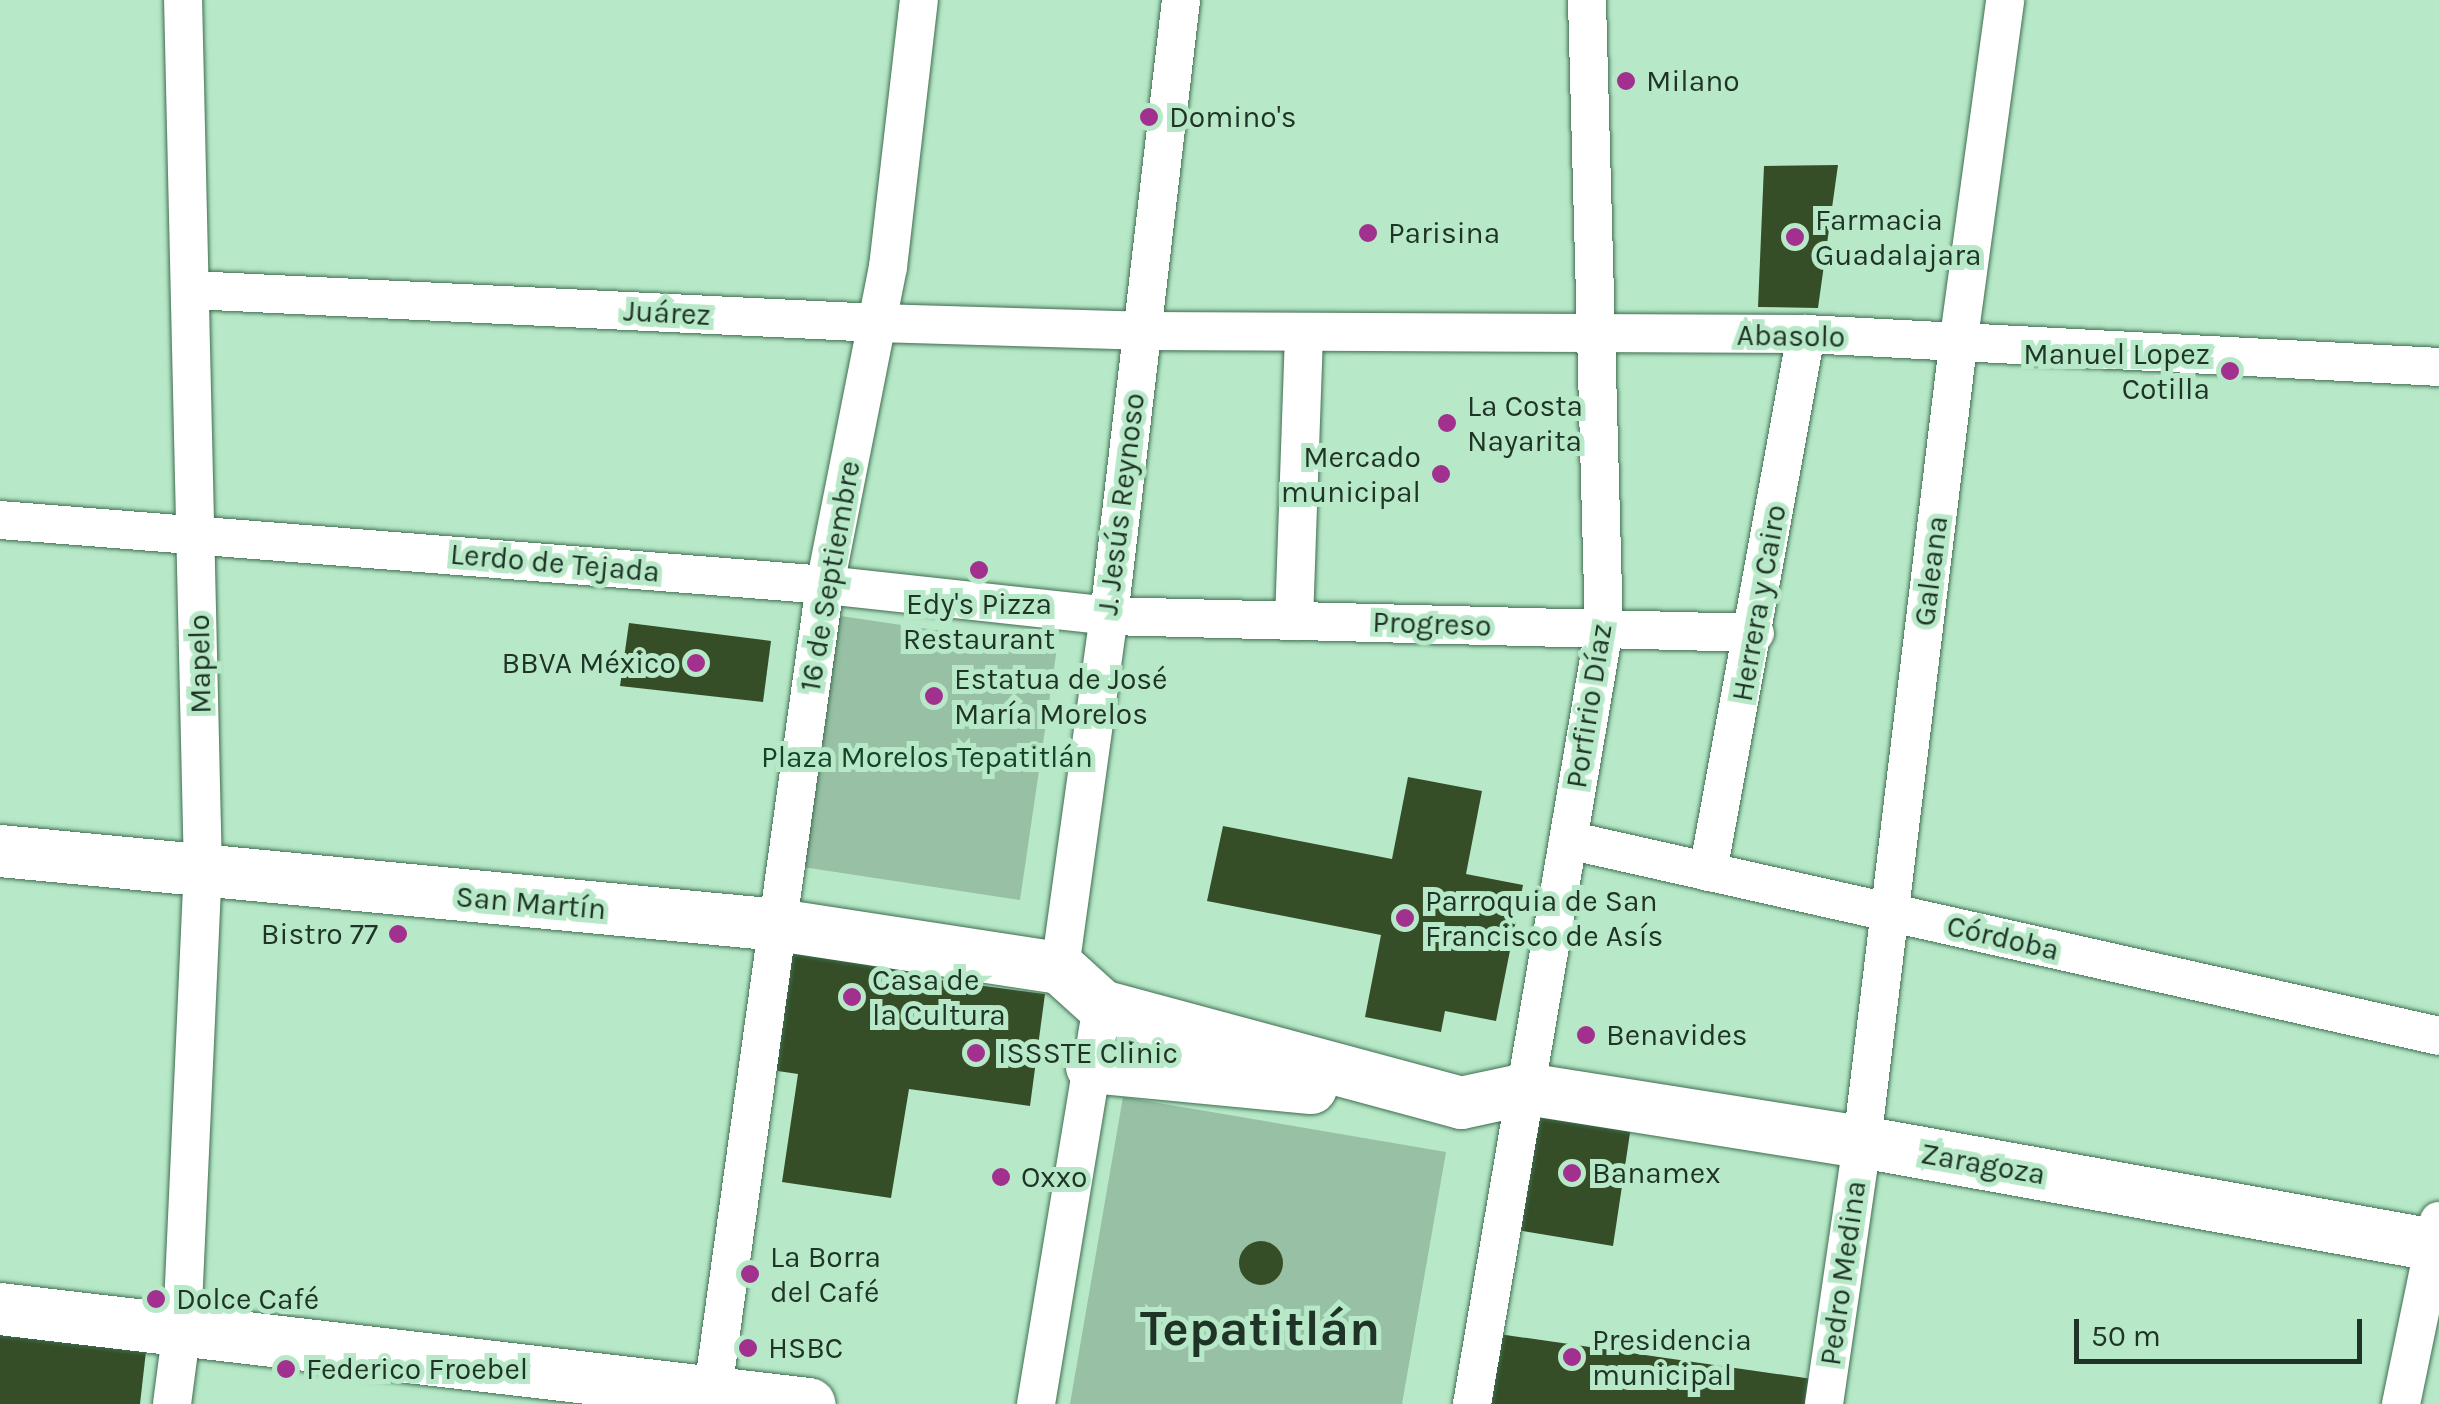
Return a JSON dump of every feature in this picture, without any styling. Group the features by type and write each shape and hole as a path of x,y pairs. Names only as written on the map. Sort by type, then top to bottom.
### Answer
{"street":[{"name":"Mapelo","path":"172,1404 182,1328 202,872 198,532 183,0"},
{"name":"16 de Septiembre","path":"712,1398 825,585 888,267 918,0"},
{"name":"J. Jesús Reynoso","path":"1060,968 1108,616 1182,0"},
{"name":"Porfirio Díaz","path":"1472,1404 1604,629 1587,0"},
{"name":"Galeana","path":"1862,1142 1958,345 2005,0"},
{"name":"Juárez","path":"191,290 878,323 1142,331"},
{"name":"Abasolo","path":"1142,331 1806,334 1958,345 2439,367"},
{"path":"1294,620 1304,332"},
{"name":"Herrera y Cairo","path":"1708,872 1806,334"},
{"name":"Lerdo de Tejada","path":"0,520 198,532 825,585 1108,616"},
{"name":"Progreso","path":"1108,616 1754,632"},
{"name":"Córdoba","path":"1568,840 2439,1036"},
{"name":"San Martín","path":"0,852 778,926 1060,968"},
{"path":"1060,968 1102,1006 1462,1103"},
{"path":"1036,1404 1102,1006"},
{"path":"1092,1067 1462,1103 1526,1089"},
{"name":"Zaragoza","path":"1526,1089 2437,1237"},
{"name":"Pedro Medina","path":"1824,1404 1862,1142"},
{"path":"2401,1404 2437,1237"},
{"path":"0,1308 712,1398 808,1404"}],"green space":[{"name":"Plaza Morelos Tepatitlán","path":"834,615 1057,648 1020,900 796,866"},
{"path":"1123,1097 1446,1152 1402,1404 1070,1404"}],"building":[{"name":"Farmacia Guadalajara","path":"1838,165 1818,308 1758,307 1764,166"},
{"name":"BBVA México","path":"629,623 771,641 763,702 620,686"},
{"name":"Parroquia de San Francisco de Asís","path":"1408,777 1482,791 1466,874 1523,885 1496,1021 1445,1011 1441,1032 1365,1017 1381,935 1207,901 1223,826 1392,859"},
{"path":"791,937 927,957 924,978 1045,994 1030,1106 909,1089 891,1198 782,1182 798,1074 771,1070"},
{"name":"Banamex","path":"1633,1113 1613,1246 1511,1229 1530,1117"},
{"path":"1261,1241 1277,1247 1283,1263 1277,1279 1261,1285 1245,1279 1239,1263 1245,1247"},
{"path":"0,1331 146,1351 140,1404 0,1404"},
{"name":"Presidencia municipal","path":"1492,1333 1819,1380 1816,1404 1480,1404"}],"place":[{"name":"Milano","path":"1626,81"},
{"name":"Domino's","path":"1149,117"},
{"name":"Parisina","path":"1368,233"},
{"name":"Farmacia Guadalajara","path":"1795,237"},
{"name":"Manuel Lopez Cotilla","path":"2230,371"},
{"name":"La Costa Nayarita","path":"1447,423"},
{"name":"Mercado municipal","path":"1441,474"},
{"name":"Edy's Pizza Restaurant","path":"979,570"},
{"name":"BBVA México","path":"696,663"},
{"name":"Estatua de José María Morelos","path":"934,696"},
{"name":"Parroquia de San Francisco de Asís","path":"1405,918"},
{"name":"Bistro 77","path":"398,934"},
{"name":"Casa de la Cultura","path":"852,997"},
{"name":"Benavides","path":"1586,1035"},
{"name":"ISSSTE Clinic","path":"976,1053"},
{"name":"Banamex","path":"1572,1173"},
{"name":"Oxxo","path":"1001,1177"},
{"name":"La Borra del Café","path":"750,1274"},
{"name":"Dolce Café","path":"156,1299"},
{"name":"HSBC","path":"748,1348"},
{"name":"Presidencia municipal","path":"1572,1357"},
{"name":"Federico Froebel","path":"286,1369"}],"district":[{"name":"Tepatitlán","path":"1260,1329"}]}
